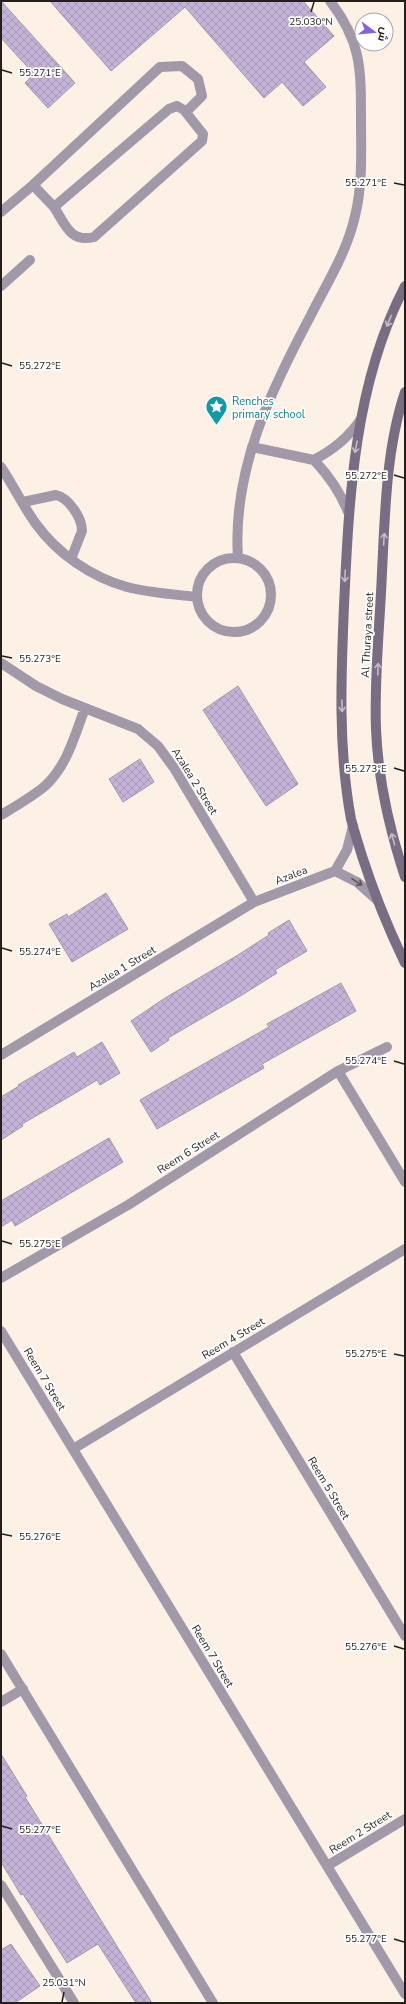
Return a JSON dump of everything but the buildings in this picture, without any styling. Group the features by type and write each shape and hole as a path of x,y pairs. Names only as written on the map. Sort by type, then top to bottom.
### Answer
{"street":[{"path":"238,558 237,542 239,506 252,448 262,418 278,377 344,250 356,217 361,169 360,67 355,42 344,20 330,1"},
{"path":"1,212 160,67 182,66 198,79 202,96 186,112"},
{"path":"33,184 54,207 69,231 76,237 84,239 94,237 202,141 203,134 182,107 173,107 54,207"},
{"path":"1,286 30,260"},
{"path":"405,286 377,355 361,419 352,466 348,512 341,669 342,734 347,794 353,826 376,899 405,963"},
{"name":"Al Thuraya street","path":"405,392 400,407 389,472 383,547 376,729 381,783 386,809 392,837 405,876"},
{"path":"314,460 340,444 352,433 361,419"},
{"path":"252,448 314,460 336,486 348,512"},
{"path":"1,467 36,523 52,543 71,559 98,576 127,587 196,597"},
{"path":"23,502 56,495 61,496 68,502 82,526 82,531 71,559"},
{"path":"238,558 253,563 264,573 271,587 271,603 264,617 253,628 238,633 223,631 210,624 200,612 196,597 199,581 209,567 222,559 238,558"},
{"name":"Azalea 2 Street","path":"1,663 36,686 85,708 138,729 158,746 174,768 254,902"},
{"path":"1,815 45,786 57,772 66,757 85,708"},
{"path":"353,826 347,850 335,871 357,882 376,899"},
{"name":"Azalea","path":"254,902 335,871"},
{"name":"Azalea 1 Street","path":"1,1055 254,902"},
{"name":"Reem 6 Street","path":"1,1278 128,1205 338,1071 387,1047"},
{"path":"338,1071 405,1182"},
{"name":"Reem 4 Street","path":"73,1449 405,1249"},
{"name":"Reem 7 Street","path":"1,1331 405,1994"},
{"name":"Reem 5 Street","path":"233,1352 405,1636"},
{"path":"1,1654 213,2003"},
{"path":"1,1702 23,1689"},
{"name":"Reem 2 Street","path":"327,1866 405,1819"},
{"path":"2,1890 74,2003"}],"place":[{"name":"Renches primary school","path":"217,426"}]}
